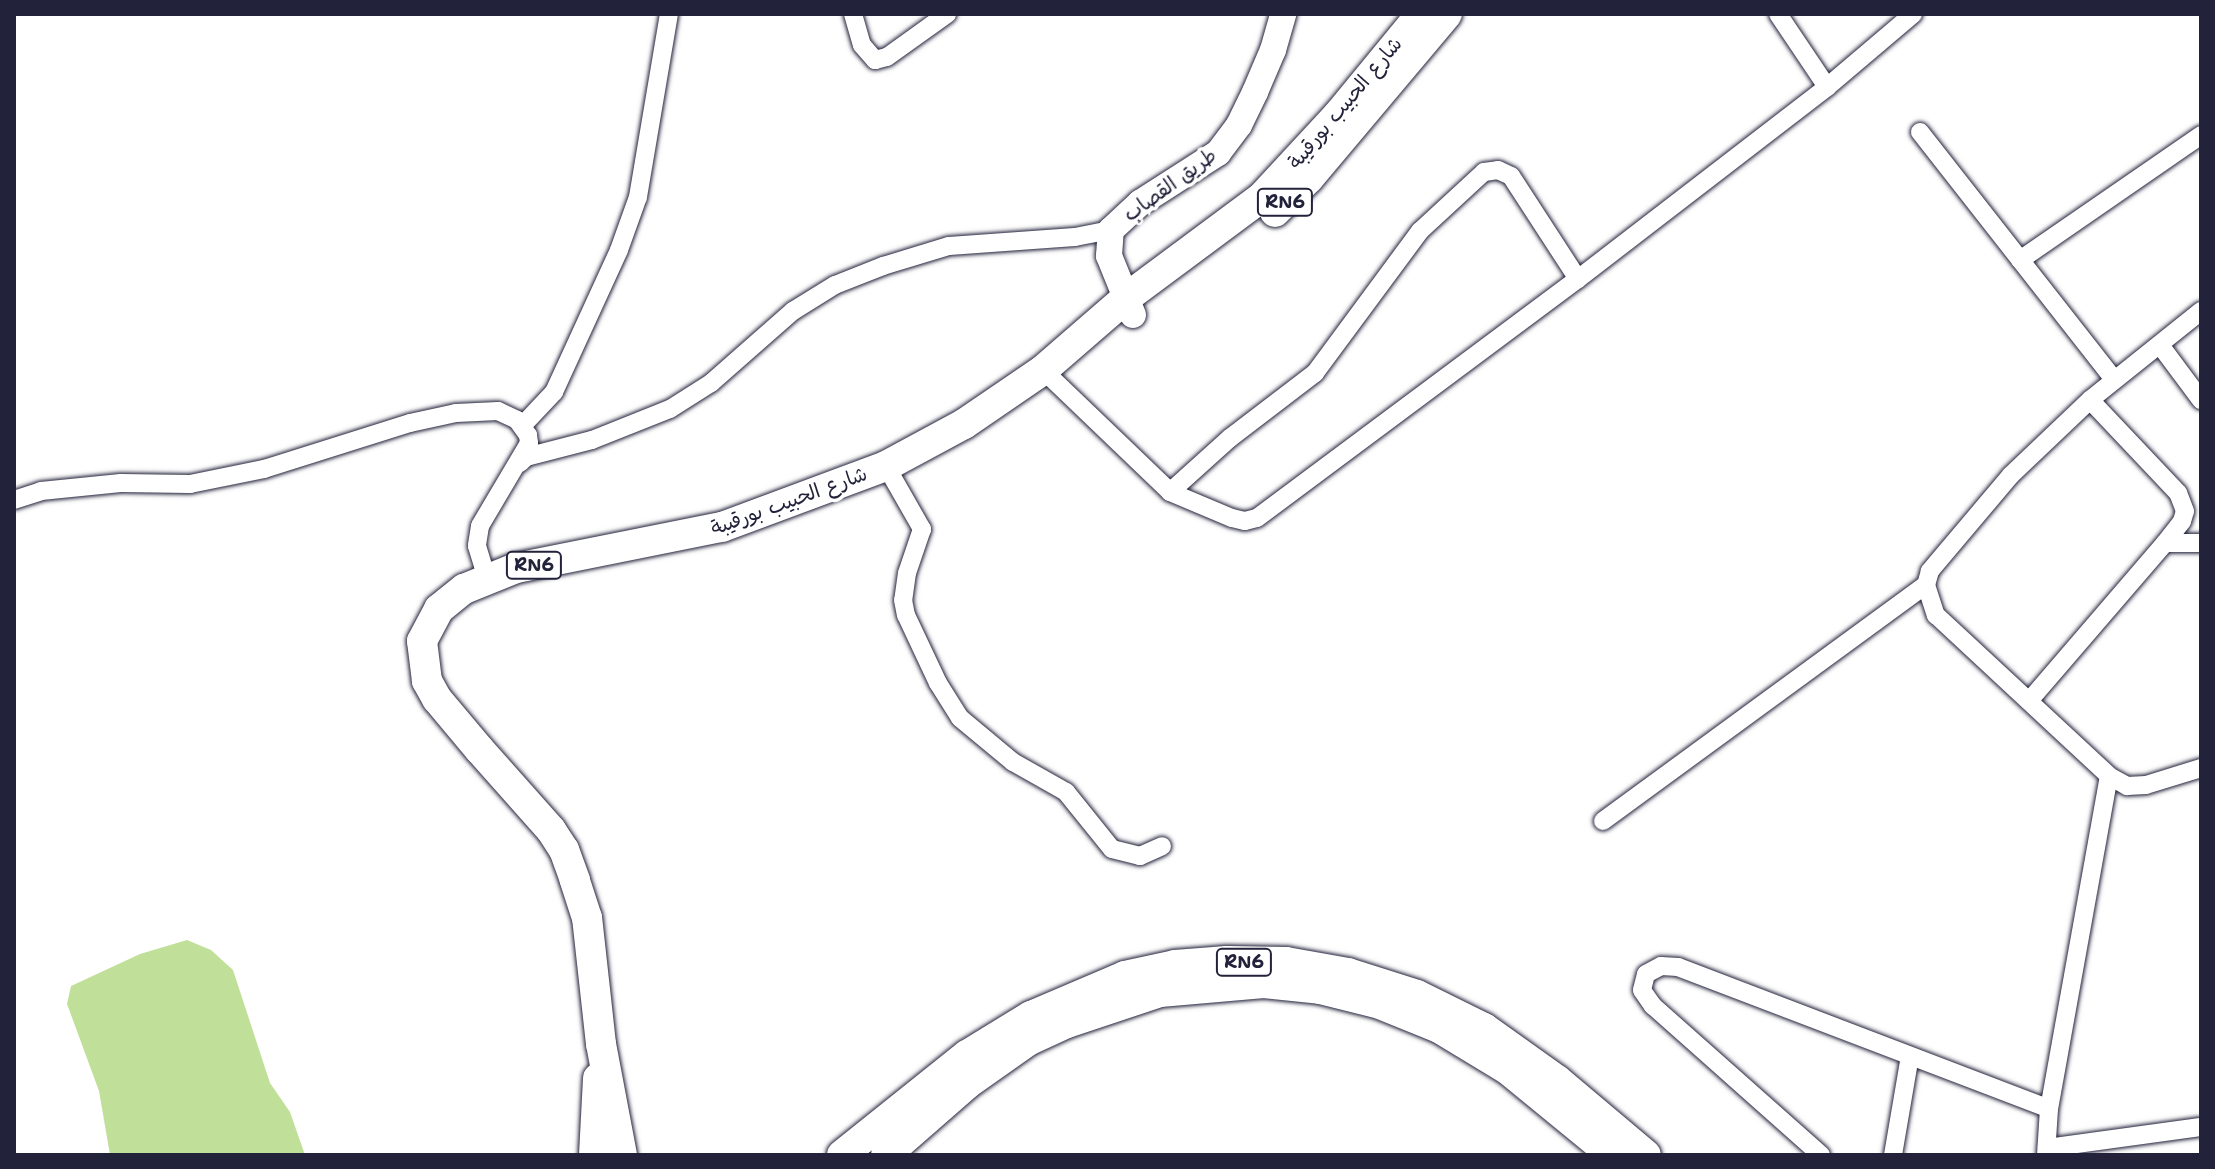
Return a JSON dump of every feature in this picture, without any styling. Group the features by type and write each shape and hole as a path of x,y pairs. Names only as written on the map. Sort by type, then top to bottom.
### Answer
{"main road":[{"name":"طريق القصاب","path":"1130,307 1109,256 1111,230 1140,203 1218,153 1239,125 1255,92 1273,50 1283,14"},
{"name":"شارع الحبيب بورقيبة","path":"1130,307 1262,197 1338,115 1421,14"},
{"name":"شارع الحبيب بورقيبة","path":"622,1155 601,1044 587,918 564,850 437,699 422,663 422,641 439,609 464,589 516,568 722,527 886,466 964,424 1081,340 1276,211 1319,166 1447,14"},
{"name":"RN6","path":"842,1155 967,1055 1031,1016 1125,976 1175,965 1227,961 1286,962 1348,973 1417,995 1484,1028 1557,1080 1646,1155"},
{"name":"RN6","path":"889,1155 967,1084 1028,1041 1067,1023 1160,992 1264,983 1320,989 1380,1004 1439,1028 1507,1069 1612,1155"},
{"name":"شارع الحبيب بورقيبة","path":"594,1155 601,1044"}],"street":[{"path":"522,426 554,392 619,250 638,197 669,14"},
{"path":"853,14 862,45 875,60 887,57 919,23 947,14"},
{"path":"1778,14 1827,87"},
{"path":"1043,370 1170,492 1232,518 1245,521 1257,518 1578,279 1827,87 1913,14"},
{"path":"1920,132 2114,379"},
{"path":"2020,260 2201,135"},
{"path":"1170,492 1230,438 1315,373 1420,231 1484,172 1498,170 1511,176 1578,279"},
{"path":"520,463 526,457 592,440 670,409 711,383 793,311 835,285 883,266 949,246 1075,237 1111,230"},
{"path":"2201,311 2114,379 2011,475 1930,571 1926,585 1936,615 2109,776 2127,786 2146,785 2201,768"},
{"path":"2160,345 2201,400"},
{"path":"2029,701 2182,521 2183,502 2090,400"},
{"path":"14,500 41,491 121,483 190,484 264,469 410,423 456,413 498,411 522,426 529,443 520,463 480,526 477,546 487,579"},
{"path":"886,466 922,529 907,573 903,600 906,615 938,683 960,718 1013,762 1066,792 1112,849 1140,856 1162,846"},
{"path":"2165,543 2201,543"},
{"path":"1603,821 1926,585"},
{"path":"2109,776 2049,1109 2047,1151 2201,1127"},
{"path":"1821,1155 1653,1006 1642,990 1646,974 1661,966 1678,967 2049,1109"},
{"path":"1893,1155 1910,1056"}],"green space":[{"path":"187,940 211,950 233,970 270,1083 290,1112 305,1155 110,1155 99,1091 67,1004 71,986 140,954"}]}
